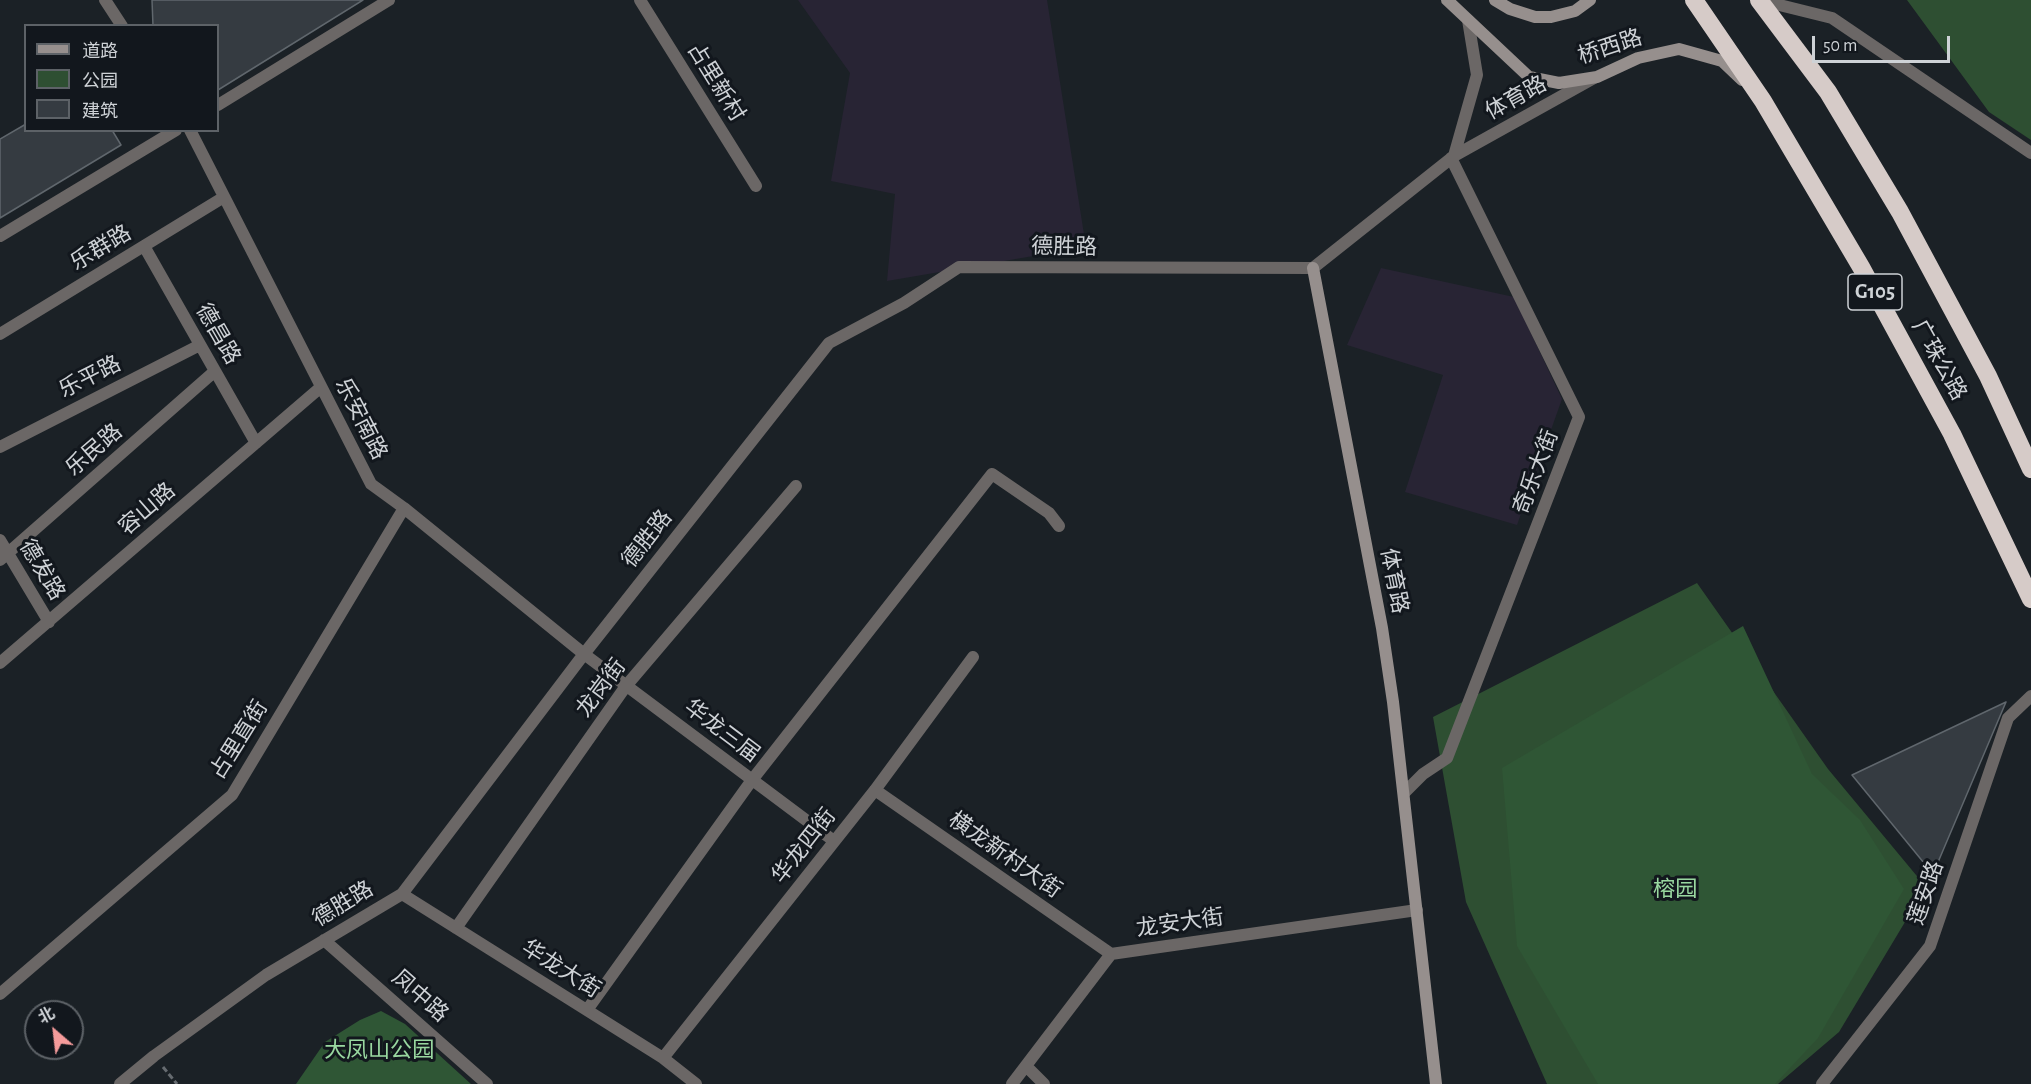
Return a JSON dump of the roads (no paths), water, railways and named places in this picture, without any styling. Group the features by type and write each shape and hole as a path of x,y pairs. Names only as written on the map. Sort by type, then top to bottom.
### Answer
{"highway":[{"name":"广珠公路","path":"1694,0 1763,101 1861,267 1952,434 2031,599"},
{"name":"广珠公路","path":"1759,0 1828,92 1900,212 1988,376 2031,469"}],"street":[{"path":"105,0 121,24"},
{"path":"219,104 389,0"},
{"name":"占里新村","path":"640,0 756,186"},
{"name":"桥西路","path":"1447,0 1529,77 1559,83 1597,76 1638,58 1679,49 1722,62 1763,101"},
{"name":"桥西路","path":"1495,0 1510,9 1535,17 1551,17 1575,11 1590,0"},
{"path":"1759,0 1832,18 2031,153"},
{"name":"体育路","path":"1453,157 1477,75 1468,20"},
{"name":"体育路","path":"1436,1084 1394,702 1382,628 1312,268 1453,157 1597,76"},
{"path":"0,236 173,132"},
{"name":"乐安南路","path":"191,132 371,484 404,508 584,654"},
{"name":"奇乐大街","path":"1404,793 1423,774 1447,758 1580,417 1453,157"},
{"name":"乐群路","path":"0,334 224,197"},
{"name":"德昌路","path":"144,246 256,443"},
{"name":"德胜路","path":"120,1084 154,1056 266,975 402,894 584,654 829,343 904,303 959,267 1312,268"},
{"name":"乐平路","path":"0,447 200,345"},
{"name":"乐民路","path":"0,560 215,371"},
{"name":"容山路","path":"0,663 321,387"},
{"path":"587,1010 752,780 992,474 1049,513 1059,526"},
{"name":"龙岗街","path":"456,928 626,686 796,486"},
{"name":"占里直街","path":"0,994 232,795 404,508"},
{"name":"德发路","path":"0,540 49,622"},
{"name":"华龙三届","path":"584,654 834,841"},
{"name":"华龙四街","path":"663,1058 875,790 973,657"},
{"name":"莲安路","path":"1822,1084 1930,946 2008,718 2031,696"},
{"name":"横龙新村大街","path":"875,790 1111,954"},
{"name":"华龙大街","path":"402,894 663,1058 696,1084"},
{"name":"龙安大街","path":"1012,1084 1111,954 1417,910"},
{"name":"凤中路","path":"324,940 487,1084"},
{"path":"1026,1066 1044,1084"}],"park label":[{"name":"榕园","path":"1675,889"},
{"name":"大凤山公园","path":"379,1050"}]}
